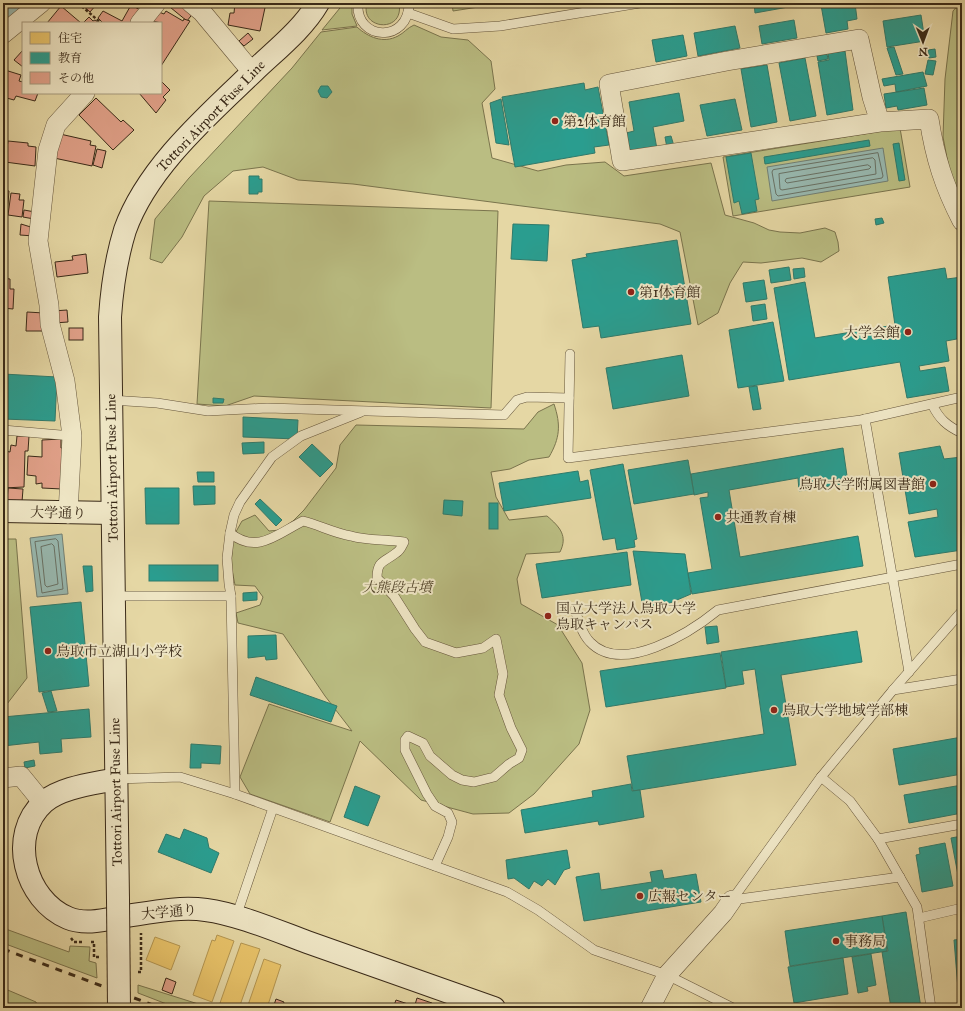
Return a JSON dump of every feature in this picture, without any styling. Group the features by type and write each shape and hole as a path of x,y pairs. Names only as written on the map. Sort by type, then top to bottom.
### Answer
{"main road":[{"name":"Tottori Airport Fuse Line","path":"119,1008 110,317 112,288 117,259 126,229 140,198 156,172 252,72 298,29 318,3"},
{"name":"大学通り","path":"3,511 68,514 112,513"},
{"name":"大学通り","path":"116,779 54,795 44,803 28,823 24,839 25,859 31,883 43,899 57,911 69,918 83,921 93,921 188,908 208,910 236,918 494,1008"}],"street":[{"path":"3,34 41,3"},
{"path":"141,22 156,3"},
{"path":"191,3 202,12 252,72"},
{"path":"880,122 872,97 859,40 727,60 609,84 622,161 880,122 930,119 933,146 946,189 962,221"},
{"path":"68,514 72,436 65,381 50,324 49,305 38,241 48,150 56,126 84,94"},
{"path":"12,777 44,803"},
{"path":"650,1008 667,975 723,913 732,900"}],"lane":[{"path":"358,3 360,17 364,24 378,33 394,31 401,26 408,13 409,3"},
{"path":"408,13 453,29 500,26 640,3"},
{"path":"570,354 568,458 865,419 962,397"},
{"path":"111,400 157,402 208,411 267,408 504,415 517,400 527,397 569,398"},
{"path":"932,404 938,418 945,424 962,433"},
{"path":"235,794 231,596 228,558 230,533 234,515 240,502 272,457 301,436 364,411"},
{"path":"865,419 908,672"},
{"path":"3,430 72,436"},
{"path":"230,533 238,540 250,542 267,541 302,521 319,525 352,537 386,539 404,542 398,552 381,562 377,570 377,578 394,596 425,642 456,653 483,648 496,639 503,674 499,695 511,728 522,750 519,758 509,764 494,777 474,782 462,780 452,775 430,756 423,743 408,736 405,740 406,750 427,794 435,806 448,813 452,822 448,837 435,866"},
{"path":"575,609 588,641 595,647 606,652 627,655 638,653 667,641 705,620 718,610 962,564"},
{"path":"114,596 231,596"},
{"path":"732,900 821,777 908,672 962,611"},
{"path":"893,690 962,679"},
{"path":"116,779 180,777 235,794 506,892 538,910 594,950 667,975 733,1008"},
{"path":"821,777 850,801 878,839 917,907 931,1008"},
{"path":"236,918 273,808"},
{"path":"878,839 962,824"},
{"path":"732,900 900,877"},
{"path":"919,918 962,908"}],"path":[{"path":"78,3 100,22"},
{"path":"141,938 141,972"},
{"path":"74,942 94,942 94,957"}],"green space":[{"path":"344,3 352,3 352,14 357,26 322,30"},
{"path":"367,3 399,3 399,13 395,20 389,24 382,25 375,23 369,19 366,12"},
{"path":"452,3 504,3 453,11"},
{"path":"960,3 962,3 962,201 953,189 943,137 945,79 953,11"},
{"path":"414,25 441,37 468,40 491,61 495,89 482,103 492,158 538,171 566,165 605,162 624,176 711,163 725,215 754,223 769,230 780,232 800,233 825,228 835,232 839,251 821,262 802,258 761,263 743,262 730,283 718,313 698,325 680,232 660,224 353,184 298,180 263,167 233,171 204,196 182,237 162,263 150,259 155,219 189,178 292,68 321,32 357,27 366,34 376,38 387,39 398,36"},
{"path":"900,128 910,187 733,216 723,157"},
{"path":"209,201 498,211 491,408 254,396 225,406 197,404"},
{"name":"大熊段古墳","path":"554,404 558,418 558,431 553,450 549,457 529,460 510,469 491,472 496,497 509,520 547,516 556,524 563,536 560,552 526,554 517,579 521,604 558,625 582,663 590,710 579,744 534,794 509,813 473,814 421,800 360,741 330,822 250,794 240,777 269,704 352,731 325,696 283,634 238,623 236,613 260,605 263,597 255,586 235,585 231,565 233,537 242,521 255,515 269,531 280,530 293,521 304,510 336,468 340,445 356,425 524,429 538,412"},
{"path":"3,539 16,539 27,678 7,704 3,704"},
{"path":"3,928 69,952 70,946 90,947 89,961 96,963 97,978 3,943"},
{"path":"138,985 211,1008 177,1008 138,993"},
{"path":"3,988 36,1002 38,1008 3,1008"}],"water":[{"path":"3,3 33,3 3,28"},
{"path":"883,148 888,181 772,201 767,167"},
{"path":"62,534 68,594 37,597 30,538"}],"building: 住宅":[{"path":"217,935 234,941 212,1002 193,995 212,940 215,941"},
{"path":"155,937 180,946 171,970 146,960"},
{"path":"241,943 260,949 239,1008 233,1008 220,1003"},
{"path":"264,959 281,965 267,1008 247,1008"}],"building: 教育":[{"path":"754,3 794,3 794,6 755,13"},
{"path":"833,3 855,3 857,19 847,21 848,29 826,33 821,5"},
{"path":"921,15 925,41 887,47 883,21"},
{"path":"794,20 797,38 762,44 759,26"},
{"path":"735,26 740,48 698,56 694,33"},
{"path":"683,35 687,56 656,62 652,40"},
{"path":"894,47 903,74 896,75 887,48"},
{"path":"935,49 936,57 929,58 928,50"},
{"path":"845,51 853,110 827,115 818,62 829,60 828,53"},
{"path":"827,54 828,59 818,61 817,56"},
{"path":"805,58 816,116 790,121 779,63"},
{"path":"928,60 936,61 933,75 925,74"},
{"path":"767,65 777,122 751,127 741,69"},
{"path":"923,72 927,86 896,92 895,84 884,86 882,79"},
{"name":"第2体育館","path":"584,83 585,90 598,87 609,145 594,147 595,153 515,167 502,97"},
{"path":"321,86 328,86 332,92 327,98 321,97 318,91"},
{"path":"924,88 927,105 898,110 897,106 886,108 884,94"},
{"path":"679,93 684,121 653,127 657,149 626,154 622,134 634,131 629,102"},
{"path":"501,99 509,145 496,143 490,103"},
{"path":"735,99 742,130 707,136 700,105"},
{"path":"671,136 674,146 667,148 665,137"},
{"path":"869,140 870,146 765,164 764,157"},
{"path":"899,143 905,180 899,181 893,144"},
{"path":"751,153 759,199 755,200 757,211 742,214 739,201 734,203 726,157"},
{"path":"249,176 259,176 259,179 262,179 262,192 258,192 258,194 249,194"},
{"path":"882,218 884,223 876,225 875,219"},
{"path":"513,224 549,225 547,261 511,259"},
{"name":"第1体育館","path":"677,240 691,324 601,338 599,326 583,328 572,260 587,257 586,254"},
{"path":"789,267 791,280 771,283 769,270"},
{"path":"804,268 805,277 794,279 793,269"},
{"name":"大学会館","path":"945,268 947,279 962,277 962,338 946,341 949,361 919,366 920,371 945,367 949,391 907,398 900,362 789,380 774,288 805,282 815,338 895,325 888,277"},
{"path":"764,280 767,299 746,302 743,283"},
{"path":"765,304 767,319 753,321 751,306"},
{"path":"773,322 784,381 738,388 729,330"},
{"path":"682,355 689,396 613,409 606,368"},
{"path":"3,374 57,377 55,421 3,419"},
{"path":"757,386 761,409 753,410 749,387"},
{"path":"213,398 224,399 223,403 213,403"},
{"path":"243,417 298,420 297,439 243,437"},
{"path":"264,442 264,453 243,454 242,443"},
{"path":"312,444 333,464 320,477 299,457"},
{"name":"鳥取大学附属図書館","path":"940,446 944,459 962,457 962,550 915,557 908,522 938,517 937,509 909,514 899,453"},
{"name":"共通教育棟","path":"843,448 848,483 799,491 798,478 729,490 740,557 858,536 863,566 692,594 688,573 712,569 700,498 708,497 708,492 694,495 691,474"},
{"path":"688,460 694,494 634,504 628,470"},
{"path":"623,464 637,539 634,540 635,547 617,550 615,538 603,540 590,470"},
{"path":"578,471 580,482 588,480 591,498 504,511 499,483"},
{"path":"197,472 214,472 214,482 198,482"},
{"path":"193,486 215,486 215,504 194,505"},
{"path":"145,488 179,488 179,524 146,524"},
{"path":"260,499 282,520 276,526 255,504"},
{"path":"444,500 463,501 462,516 443,514"},
{"path":"489,503 498,503 498,529 489,529"},
{"path":"633,551 685,554 691,594 644,614"},
{"path":"627,552 631,585 542,598 536,564"},
{"path":"149,565 218,565 218,581 149,581"},
{"path":"83,566 92,566 93,591 86,592"},
{"path":"257,592 257,600 243,601 243,593"},
{"path":"81,602 89,686 39,692 30,607"},
{"path":"717,626 719,642 707,644 705,627"},
{"name":"鳥取大学地域学部棟","path":"857,631 862,662 781,675 796,765 633,791 627,756 764,734 755,669 742,671 744,684 726,687 721,652"},
{"path":"276,635 277,659 266,660 265,656 248,658 248,636"},
{"path":"720,653 726,688 606,707 600,671"},
{"path":"256,677 337,706 331,722 250,695"},
{"path":"51,691 57,711 48,712 42,693"},
{"path":"89,709 91,737 61,739 62,752 40,754 39,742 3,746 3,717"},
{"path":"962,737 962,774 899,785 893,749"},
{"path":"191,744 221,746 220,764 201,763 201,768 190,768"},
{"path":"34,760 35,766 25,768 24,762"},
{"path":"631,784 632,791 640,790 644,817 599,825 598,821 525,833 521,810 593,797 592,791"},
{"path":"962,785 962,813 909,823 904,795"},
{"path":"355,786 380,796 368,826 344,817"},
{"path":"184,829 207,838 209,848 219,853 211,873 158,852 166,834 180,839"},
{"path":"962,836 962,874 958,875 951,838"},
{"path":"945,843 953,886 922,892 916,855 920,854 919,848"},
{"path":"567,850 570,868 564,870 555,885 548,879 542,886 534,881 529,889 514,878 508,879 506,860"},
{"name":"広報センター","path":"662,870 664,879 696,874 701,902 584,921 576,877 599,873 601,890 652,882 650,872"},
{"path":"906,912 921,1008 891,1008 882,952 888,951 882,916"},
{"name":"事務局","path":"882,916 887,951 790,966 785,931"},
{"path":"962,939 962,988 958,989 954,940"},
{"path":"871,954 876,985 867,987 868,991 858,993 852,957"},
{"path":"843,958 848,994 794,1003 788,967"}],"building: その他":[{"path":"80,3 101,3 98,6 96,5 90,12"},
{"path":"165,3 184,3 194,12 187,21"},
{"path":"235,3 266,3 260,31 228,25 230,13 234,13"},
{"path":"131,5 144,12 137,22 102,22 98,18 103,11 122,21"},
{"path":"61,6 80,22 48,22"},
{"path":"166,11 183,21 184,19 190,21 162,64 162,22 153,21 159,12 164,14"},
{"path":"89,17 93,21 95,20 98,22 84,22"},
{"path":"248,33 253,39 244,46 239,41"},
{"path":"22,51 22,66 14,60"},
{"path":"5,70 21,75 19,81 22,82 22,94 38,94 35,101 16,96 14,100 3,97 3,79"},
{"path":"162,82 170,90 163,97 166,100 156,113 140,94 162,94"},
{"path":"96,98 121,122 123,120 134,130 113,150 79,115"},
{"path":"60,134 91,141 90,145 96,146 92,166 54,158"},
{"path":"8,141 28,143 28,146 36,147 35,166 5,162"},
{"path":"97,149 106,151 102,168 93,165"},
{"path":"3,190 9,191 7,215 3,215"},
{"path":"11,193 20,194 19,200 24,200 22,217 8,215"},
{"path":"24,210 35,212 34,219 23,217"},
{"path":"21,224 34,228 34,236 20,235"},
{"path":"86,254 88,273 57,277 55,262 73,260 72,256"},
{"path":"3,278 10,279 10,289 14,289 13,309 3,308"},
{"path":"67,310 68,322 54,323 53,311"},
{"path":"27,312 44,313 44,331 26,331"},
{"path":"69,328 83,328 83,340 69,340"},
{"path":"17,436 29,436 28,451 25,451 24,487 3,488 5,451 10,452 11,445 16,446"},
{"path":"61,439 61,448 63,448 62,489 42,488 42,483 36,484 36,476 27,475 28,456 42,457 42,440"},
{"path":"8,488 23,489 22,502 7,501"},
{"path":"166,978 176,982 172,994 162,990"},
{"path":"417,998 432,1003 430,1008 414,1008"},
{"path":"276,999 284,1002 283,1005 293,1008 273,1008"},
{"path":"396,1000 408,1004 407,1008 393,1008"}],"railway":[{"path":"3,949 161,1008"}],"place":[{"name":"第2体育館","path":"555,121"},
{"name":"第1体育館","path":"631,292"},
{"name":"大学会館","path":"908,332"},
{"name":"鳥取大学附属図書館","path":"933,484"},
{"name":"共通教育棟","path":"718,517"},
{"name":"国立大学法人鳥取大学 鳥取キャンパス","path":"548,616"},
{"name":"鳥取市立湖山小学校","path":"48,651"},
{"name":"鳥取大学地域学部棟","path":"774,710"},
{"name":"広報センター","path":"640,896"},
{"name":"事務局","path":"836,941"}]}
